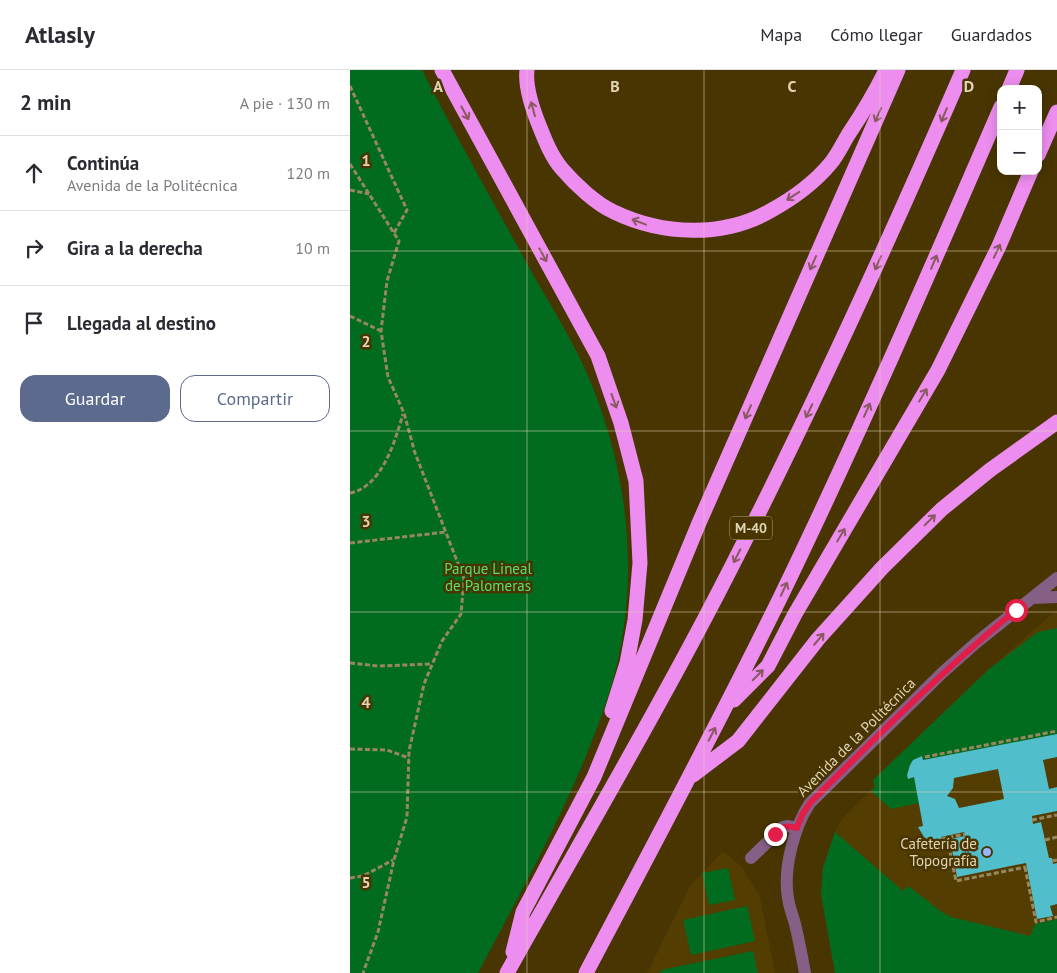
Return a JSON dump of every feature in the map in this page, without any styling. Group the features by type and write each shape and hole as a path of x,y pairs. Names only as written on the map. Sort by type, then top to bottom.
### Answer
{"highway":[{"path":"442,70 598,356 622,423 636,481 640,563 635,620 627,663 601,747 594,777"},
{"path":"527,70 533,110 546,143 560,168 585,192 612,212 647,225 677,230 710,230 740,224 769,212 800,192 830,164 876,91 886,70"},
{"path":"507,972 523,912 594,777 699,523 898,70"},
{"name":"M-40","path":"507,972 657,709 711,607 827,375 963,70"},
{"path":"1010,85 1017,70"},
{"path":"1042,146 1057,112"},
{"path":"586,973 690,778 781,595 926,280 997,116"},
{"path":"724,710 768,666 795,614 938,370 1000,246 1030,175"},
{"path":"690,778 738,741 818,639 882,568 942,509 990,470 1057,422"}],"street":[{"name":"Avenida de la Politécnica","path":"805,973 787,890 788,867 802,815 810,803 888,724 963,654 1057,578"},
{"path":"1032,598 1057,597"},
{"path":"751,858 782,827 797,828"}],"path":[{"path":"350,86 407,210 394,233"},
{"path":"350,164 399,242 386,281 381,331 388,377 404,413 415,453 464,579 461,614 442,642 424,684 408,758 407,817 394,860 378,932 363,973"},
{"path":"350,190 369,194"},
{"path":"350,316 381,331"},
{"path":"350,493 368,484 381,469 393,448 404,413"},
{"path":"350,543 446,532"},
{"path":"350,663 378,666 432,664"},
{"path":"925,757 1057,731"},
{"path":"350,749 387,750 408,758"},
{"path":"1032,820 1057,815"},
{"path":"942,839 965,834"},
{"path":"1045,840 1057,837"},
{"path":"947,838 956,881 1026,867 1036,922 1057,917"},
{"path":"350,878 363,876 394,860"},
{"path":"1052,861 1057,860"}],"shaded area":[{"path":"1057,610 1057,973 835,973 821,894 823,867 835,832 842,819 874,787 873,780 989,669"},
{"path":"723,851 741,866 760,897 775,973 647,973 690,886"}],"green space":[{"name":"Parque Lineal de Palomeras","path":"350,70 422,70 535,278 570,338 585,369 609,435 624,507 628,579 620,652 611,687 584,761 568,797 478,973 350,973"},
{"path":"1057,628 1057,734 923,760 922,756 918,757 910,764 908,779 914,777 919,803 891,809 871,791 875,787 873,780 989,669 1038,632"},
{"path":"835,832 903,891 908,886 951,917 1030,936 1035,924 1057,919 1057,973 835,973 821,894 823,867"},
{"path":"728,868 735,900 709,905 702,873"},
{"path":"747,906 755,941 691,955 683,920"},
{"path":"753,951 758,973 661,973 661,970"}],"building":[{"path":"1057,734 1057,757 1043,760 1049,789 1057,787 1057,811 1032,816 1033,824 1041,822 1049,858 1052,858 1053,864 1057,863 1057,904 1050,906 1053,916 1037,919 1026,863 957,877 950,839 965,836 964,832 941,837 942,842 930,841 924,837 918,827 923,826 914,777 908,779 907,775 913,760 922,756 923,760","holes":["998,769 1004,799 959,808 955,799 947,796 953,788 954,778"]}],"place":[{"name":"Cafetería de Topografía","path":"987,852"}],"route":[{"path":"775,834 782,827 797,828 802,815 810,803 888,724 942,673 1016,610"}]}
